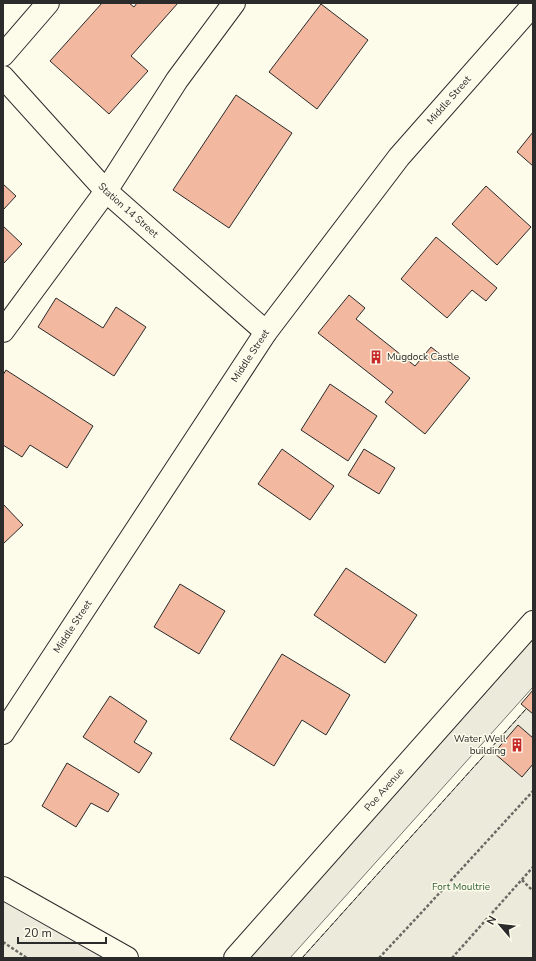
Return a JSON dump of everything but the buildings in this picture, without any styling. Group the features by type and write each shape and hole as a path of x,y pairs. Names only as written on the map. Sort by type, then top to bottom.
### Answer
{"street":[{"path":"3,55 48,3"},
{"path":"3,332 106,191 177,80 234,3"},
{"name":"Middle Street","path":"3,733 266,332 399,157 533,5"},
{"name":"Station 14 Street","path":"3,77 106,191 266,332"},
{"name":"Poe Avenue","path":"235,958 533,622"},
{"path":"3,888 127,958"}],"path":[{"path":"379,958 533,791"},
{"path":"452,958 533,867"},
{"path":"522,880 533,891"},
{"path":"3,942 27,958"}],"green space":[{"name":"Fort Moultrie","path":"533,701 533,958 302,958 526,709"},
{"path":"3,894 119,958 3,958"}],"shaded area":[{"path":"533,639 533,687 290,958 250,958"}],"fence":[{"path":"302,958 526,709"}],"place":[{"name":"Mugdock Castle","path":"376,357"},
{"name":"Water Well building","path":"517,745"}]}
